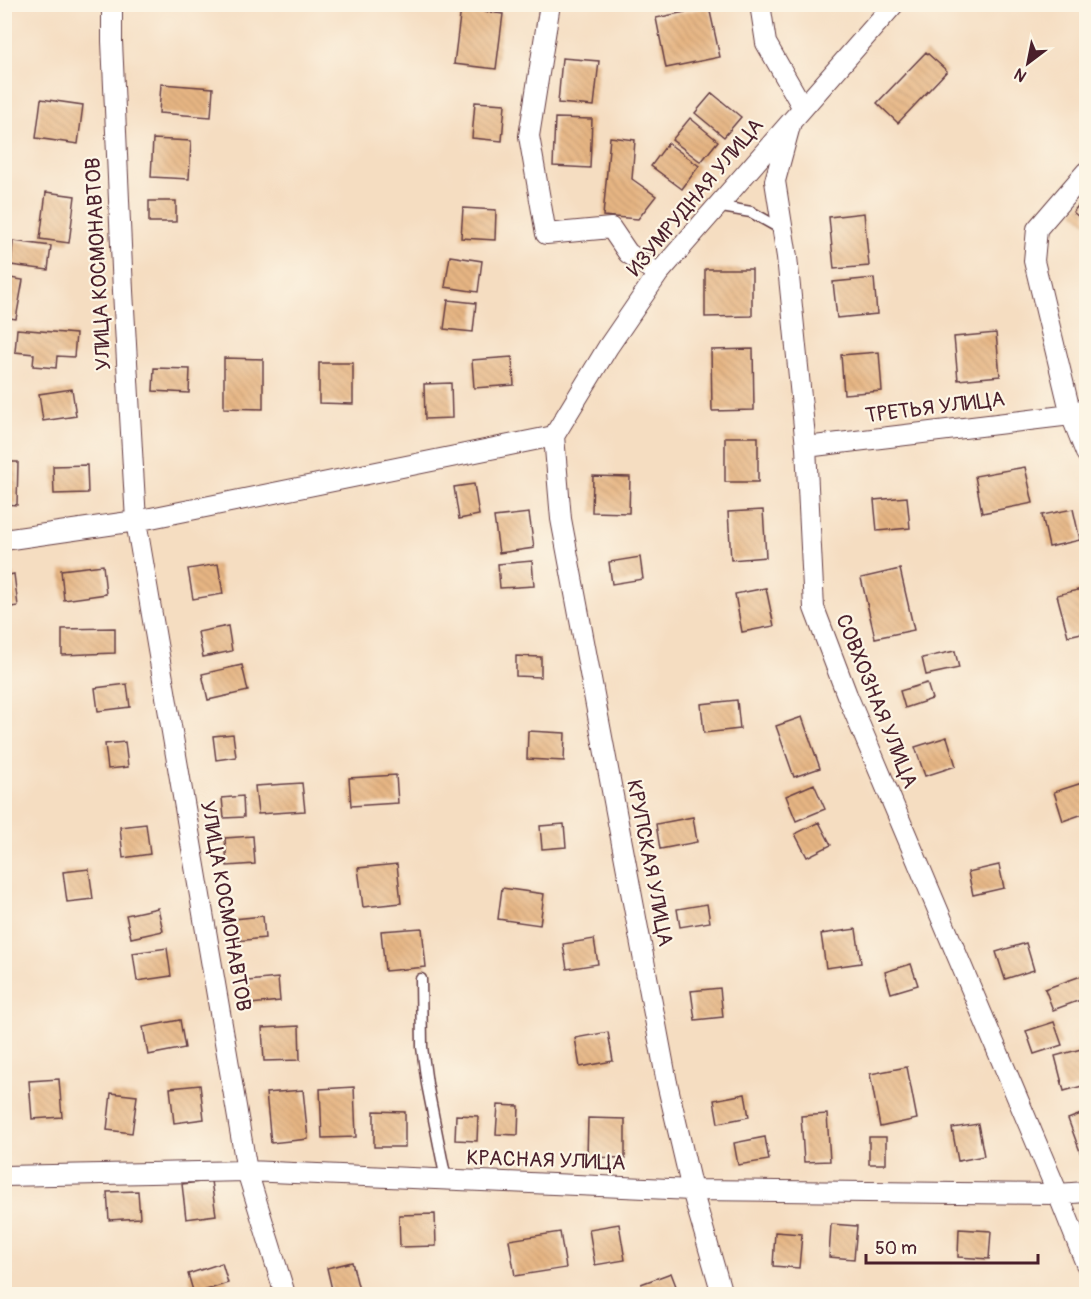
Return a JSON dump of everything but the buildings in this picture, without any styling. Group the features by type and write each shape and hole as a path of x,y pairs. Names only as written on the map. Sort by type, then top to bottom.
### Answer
{"street":[{"name":"УЛИЦА КОСМОНАВТОВ","path":"112,4 122,279 136,521 247,1171 285,1294"},
{"path":"550,4 529,136 546,234 611,228 628,253 658,274"},
{"path":"760,4 766,43 797,115"},
{"name":"ИЗУМРУДНАЯ УЛИЦА","path":"554,436 608,347 658,274 894,4"},
{"name":"СОВХОЗНАЯ УЛИЦА","path":"797,115 775,181 787,257 806,447 814,608 852,706 1086,1264"},
{"path":"1086,172 1037,229 1034,261 1079,412 1086,453"},
{"name":"ТРЕТЬЯ УЛИЦА","path":"806,447 1079,412"},
{"path":"4,540 136,521 554,436"},
{"name":"КРУПСКАЯ УЛИЦА","path":"554,436 564,531 667,1083 692,1191 722,1294"},
{"name":"КРАСНАЯ УЛИЦА","path":"4,1176 247,1171 692,1191 1058,1194 1086,1192"}],"lane":[{"path":"716,206 751,212 783,230"},
{"path":"421,979 422,1047 446,1180"}]}
